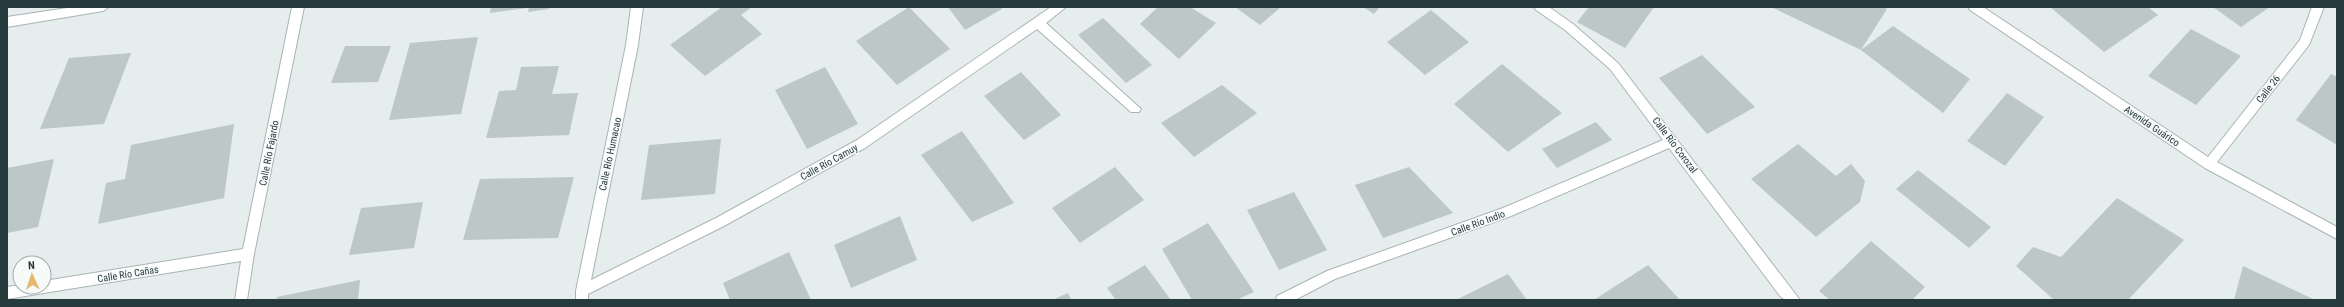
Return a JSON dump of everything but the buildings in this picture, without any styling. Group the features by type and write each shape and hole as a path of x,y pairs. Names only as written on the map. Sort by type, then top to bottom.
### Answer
{"street":[{"path":"7,22 103,7"},
{"name":"Calle Río Fajardo","path":"241,300 248,254 298,7"},
{"name":"Calle Río Humacao","path":"582,295 632,45 637,7"},
{"name":"Calle Río Camuy","path":"582,295 720,222 861,144 1060,7"},
{"name":"Calle Río Corozal","path":"1540,7 1569,27 1614,66 1785,292 1794,300"},
{"name":"Avenida Guárico","path":"1974,7 2209,164 2337,233"},
{"name":"Calle 26","path":"2209,164 2305,42 2318,7"},
{"path":"1038,23 1135,109"},
{"name":"Calle Río Indio","path":"1282,300 1331,275 1507,212 1672,141"},
{"name":"Calle Río Cañas","path":"7,294 248,254"}]}
